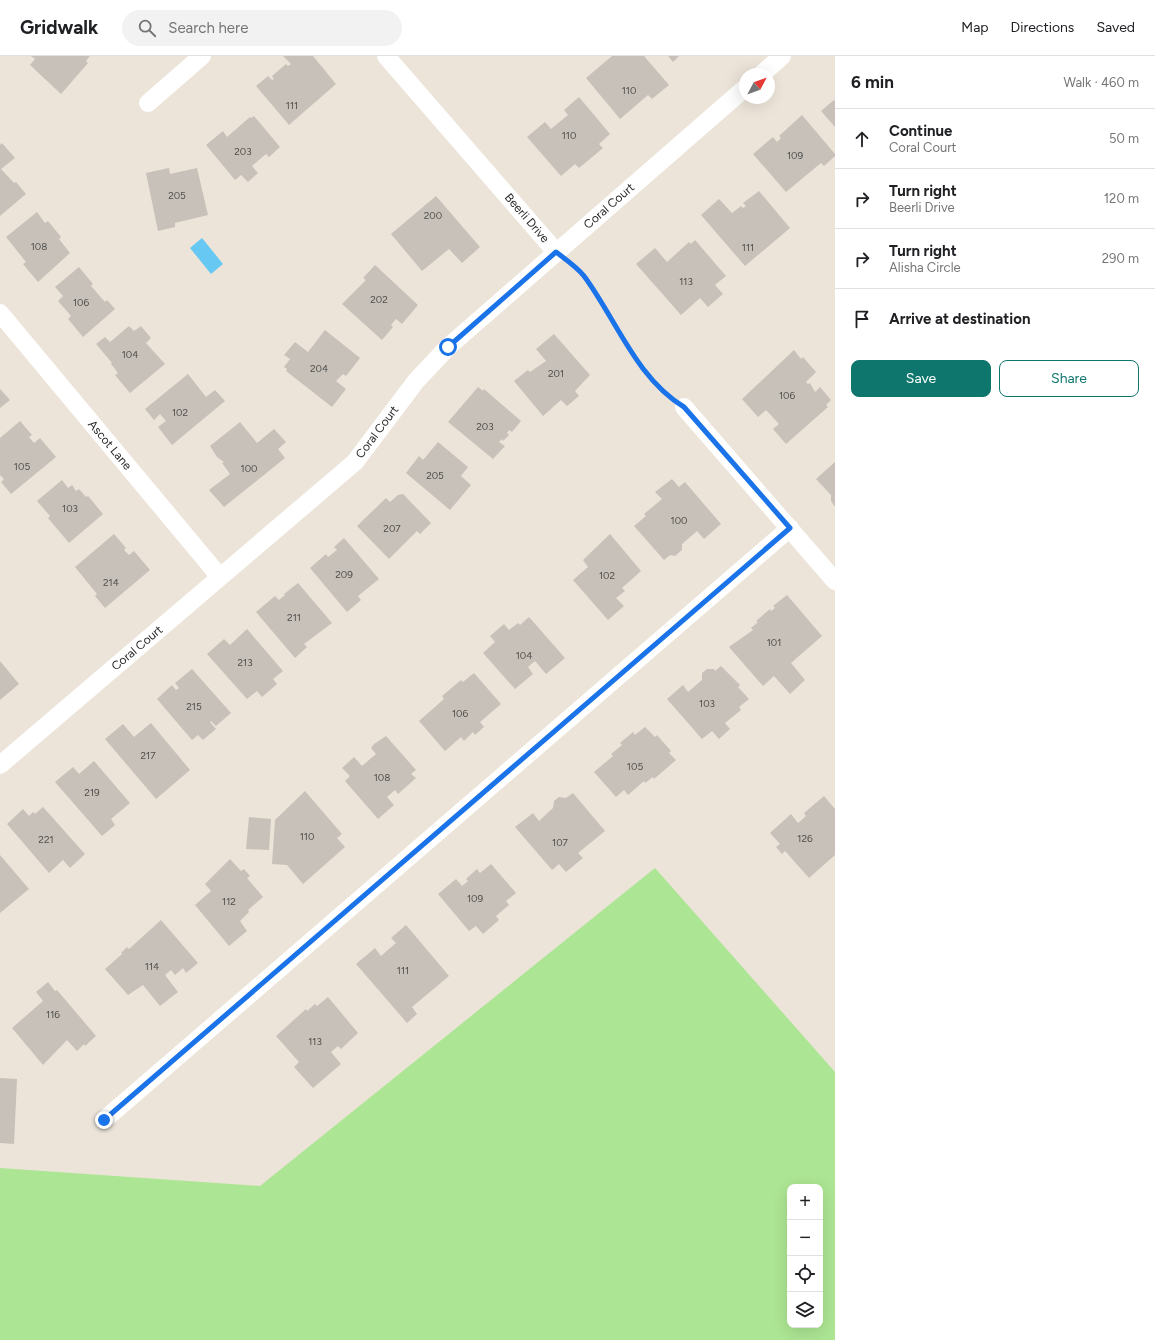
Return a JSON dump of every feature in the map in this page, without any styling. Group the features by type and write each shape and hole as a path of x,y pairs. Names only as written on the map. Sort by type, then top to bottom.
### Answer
{"street":[{"path":"148,103 202,56"},
{"name":"Beerli Drive","path":"386,56 556,252"},
{"path":"769,68 782,56"},
{"name":"Coral Court","path":"0,765 355,462 416,381 448,347 739,93"},
{"name":"Ascot Lane","path":"0,313 220,577"},
{"path":"684,407 835,581"},
{"path":"104,1120 790,528"}],"path":[{"name":"Beerli Drive","path":"556,252 583,275 637,360 670,398 684,407"}],"green space":[{"path":"655,868 835,1072 835,1340 0,1340 0,1168 260,1186"}],"water":[{"path":"202,238 223,264 211,274 190,248"}],"building":[{"path":"31,56 90,56 86,61 88,63 61,94 30,65 35,59"},
{"path":"283,56 313,56 336,84 289,125 256,86 268,76 272,80 274,79 272,76 286,64 288,66 291,64"},
{"path":"612,56 644,56 669,85 652,99 648,95 620,119 586,78"},
{"path":"668,56 679,56 673,62"},
{"path":"579,97 610,134 599,144 603,148 579,168 575,164 561,176 527,137 545,122 551,129 568,115 564,110"},
{"path":"834,100 835,101 835,127 821,111"},
{"path":"802,115 835,154 835,156 824,166 821,163 786,192 753,154 773,137 777,142 781,138 779,136"},
{"path":"254,116 280,147 269,157 266,154 252,166 258,173 248,182 241,175 235,180 206,145 223,131 227,137 250,117 251,118"},
{"path":"2,143 15,158 1,169 14,183 16,182 26,194 0,216 0,145"},
{"path":"169,168 170,174 197,168 208,215 175,223 175,227 158,231 146,173"},
{"path":"759,191 790,228 745,266 701,215 719,199 732,213 741,206 743,208 746,206 743,203"},
{"path":"436,196 480,247 462,263 449,249 422,271 391,234"},
{"path":"37,212 45,223 48,221 61,237 59,239 70,253 38,282 23,264 26,262 6,237"},
{"path":"695,240 726,276 715,285 723,294 708,307 700,298 681,315 636,264 655,248 667,262 689,242 691,244"},
{"path":"375,265 418,305 402,324 396,319 391,325 393,327 382,340 342,304 366,280 363,278"},
{"path":"79,267 93,284 91,286 105,302 107,300 115,309 83,337 68,319 71,316 58,301 63,296 55,287"},
{"path":"129,326 134,331 141,326 151,338 146,343 165,364 130,393 115,375 118,373 111,364 112,363 96,344 105,337 110,342"},
{"path":"325,330 360,358 346,376 343,374 336,381 346,389 332,407 286,371 287,369 284,367 290,359 284,355 295,342 308,352"},
{"path":"554,334 590,375 575,391 579,396 567,406 561,400 543,416 514,381 528,370 530,372 546,361 536,349"},
{"path":"794,350 801,359 803,357 816,372 806,382 808,384 810,383 815,392 820,387 831,400 826,405 828,407 786,444 773,429 779,424 766,410 758,417 742,399"},
{"path":"188,374 206,397 215,390 225,401 172,445 158,427 166,421 160,414 154,420 145,409"},
{"path":"478,387 483,391 484,389 521,421 512,432 509,430 507,433 509,435 503,441 502,439 499,442 505,446 493,459 448,422"},
{"path":"0,389 10,400 0,408"},
{"path":"20,421 32,435 29,437 34,443 40,438 56,457 11,494 1,482 4,479 0,475 0,438"},
{"path":"240,422 257,443 274,429 286,442 278,449 285,458 224,507 209,490 230,474 222,463 224,462 217,457 210,446"},
{"path":"438,442 468,467 461,476 471,485 450,510 406,473 419,456 423,460"},
{"path":"835,462 835,507 831,501 831,495 816,479"},
{"path":"672,479 679,487 685,482 721,524 704,539 697,531 682,544 682,550 675,556 670,555 664,560 634,526 646,516 644,514 662,499 655,492"},
{"path":"62,480 68,488 72,485 76,491 79,489 86,497 88,496 103,514 69,543 48,518 50,516 37,501"},
{"path":"403,494 431,523 420,534 417,531 389,559 357,526 386,498 390,502 398,495"},
{"path":"114,534 126,548 124,550 129,555 134,551 150,570 105,608 95,596 97,594 75,567"},
{"path":"610,534 641,571 622,588 625,591 616,598 624,606 608,620 573,580 588,567 583,560"},
{"path":"344,538 379,579 358,596 361,600 347,612 310,568 326,554 328,557 337,550 334,547"},
{"path":"298,583 332,623 304,644 307,647 295,658 256,612 275,596 279,600"},
{"path":"787,595 822,636 791,663 805,680 790,694 774,676 763,686 729,647 753,630 751,628 758,622 756,621 770,609 771,611 775,608 773,606"},
{"path":"529,617 565,658 546,674 535,661 528,667 533,674 515,689 483,653 495,642 490,636 504,624 509,630 518,623 520,625"},
{"path":"247,629 283,671 273,679 277,684 262,697 257,691 247,699 207,654 224,639 230,645"},
{"path":"0,661 19,684 0,700"},
{"path":"721,666 740,685 738,687 749,699 739,707 741,710 725,723 730,729 719,739 712,731 702,739 667,699 683,685 688,692 702,680 702,673 707,669 714,669 715,671"},
{"path":"192,669 231,713 216,726 211,721 210,722 216,729 203,740 198,735 192,740 157,699 172,685 176,690 179,688 175,683"},
{"path":"474,673 501,704 480,722 484,727 475,735 473,732 464,741 461,737 445,751 419,721 444,699 442,696 461,680 463,682"},
{"path":"151,723 190,770 156,799 105,739 123,724 134,737"},
{"path":"645,727 655,737 657,735 671,751 669,753 676,760 654,779 653,777 645,783 644,781 628,795 624,790 616,797 594,772 613,756 611,754 622,745 620,743 633,732 635,735"},
{"path":"386,736 416,770 411,774 416,778 398,794 395,790 387,797 394,805 378,819 345,781 350,776 342,768 354,757 362,766 376,754 371,748 374,744"},
{"path":"94,761 130,803 111,819 115,825 102,836 55,782 73,767 79,774"},
{"path":"305,791 342,834 337,838 345,847 303,884 287,865 272,864 275,820"},
{"path":"573,793 605,831 578,853 583,858 566,872 559,864 552,870 515,827 533,813 539,821 553,808 554,801 559,797 566,798"},
{"path":"824,796 835,809 835,855 809,878 785,851 782,854 776,847 780,844 770,833 791,814 798,823 806,816 804,813"},
{"path":"43,807 85,854 70,868 63,860 49,873 7,824 23,809 29,816 33,812 35,814"},
{"path":"249,817 271,819 269,850 246,849"},
{"path":"0,855 29,889 0,913"},
{"path":"230,859 241,871 244,869 250,876 247,878 263,897 248,910 249,912 240,921 247,931 229,946 195,905 211,891 205,884"},
{"path":"491,864 516,893 506,901 509,905 496,916 499,920 483,934 476,926 469,931 438,894 456,879 462,886 468,881 466,879 477,869 480,873"},
{"path":"161,920 198,963 186,973 183,968 175,975 171,970 165,975 178,992 160,1006 143,985 128,995 105,969 122,954 121,953 127,947 129,949"},
{"path":"406,925 449,976 412,1007 417,1014 407,1023 356,964 375,948 381,956 396,943 391,938"},
{"path":"48,982 55,991 57,990 96,1036 77,1051 67,1040 43,1065 12,1028 43,1001 36,992"},
{"path":"328,997 358,1033 341,1049 338,1046 331,1052 341,1064 313,1088 294,1067 299,1062 276,1036 306,1009 307,1011 315,1004 317,1006"},
{"path":"0,1078 17,1079 14,1144 0,1143"}],"route":[{"path":"104,1120 790,528 684,407 670,398 637,360 583,275 556,252 448,347"}]}
